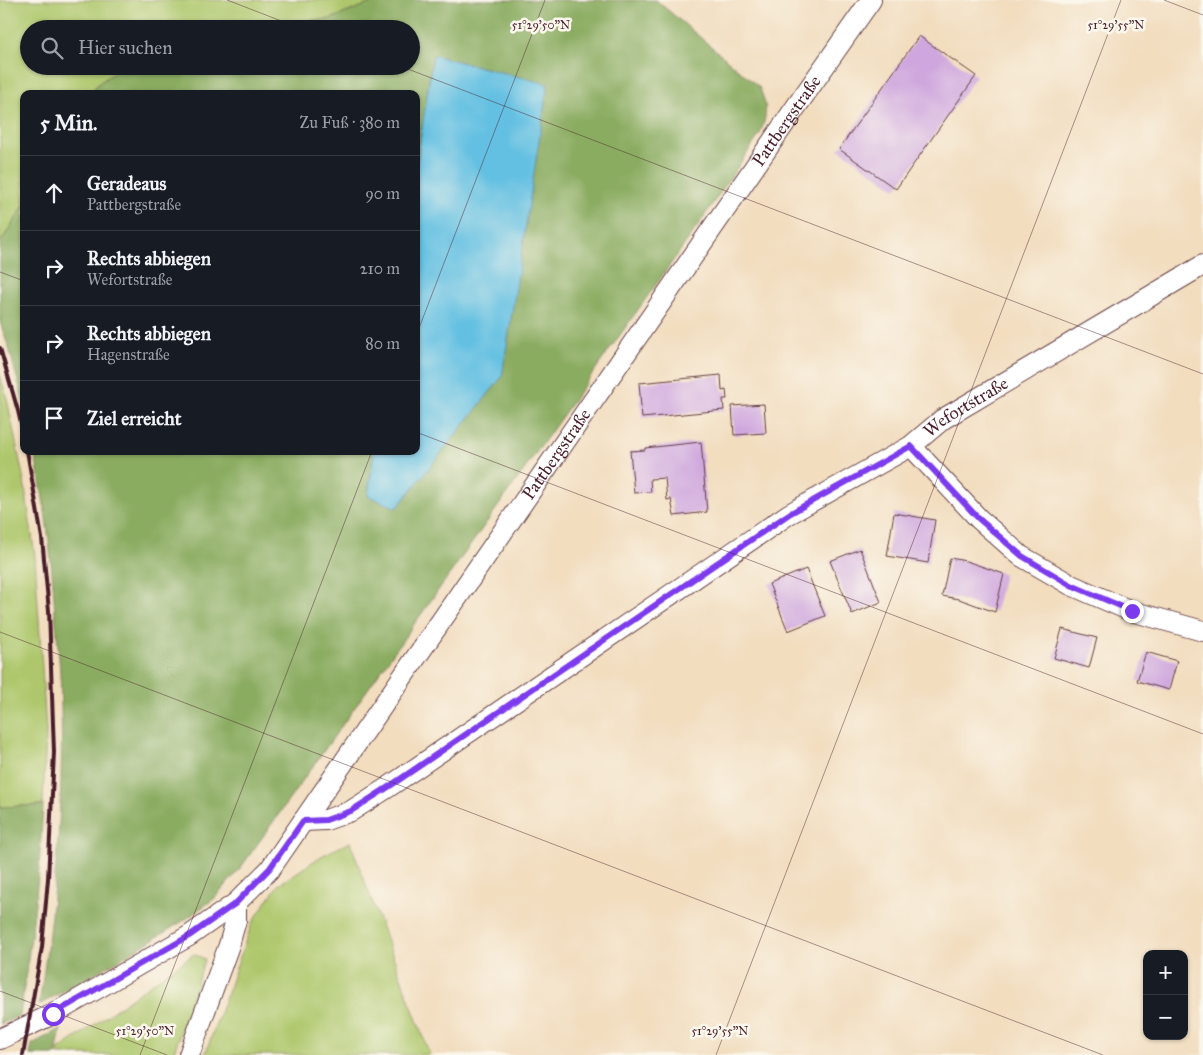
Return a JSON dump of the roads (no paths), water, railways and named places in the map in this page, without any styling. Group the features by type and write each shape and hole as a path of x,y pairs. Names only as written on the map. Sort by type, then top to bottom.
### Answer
{"street":[{"name":"Pattbergstraße","path":"0,1040 53,1014 189,936 236,903 270,868 871,0"},
{"name":"Wefortstraße","path":"303,821 326,820 351,811 789,514 911,446 944,419 1203,265"},
{"path":"911,446 979,519 1022,556 1071,585 1132,611 1203,631"},
{"path":"189,1055 229,945 236,920 236,903"}],"water":[{"path":"433,55 548,84 502,377 397,508 368,496 373,455 420,455 420,141"}],"railway":[{"path":"0,348 20,419"},
{"path":"23,1055 42,947 48,879 54,752 49,611 42,538 28,455"}]}
